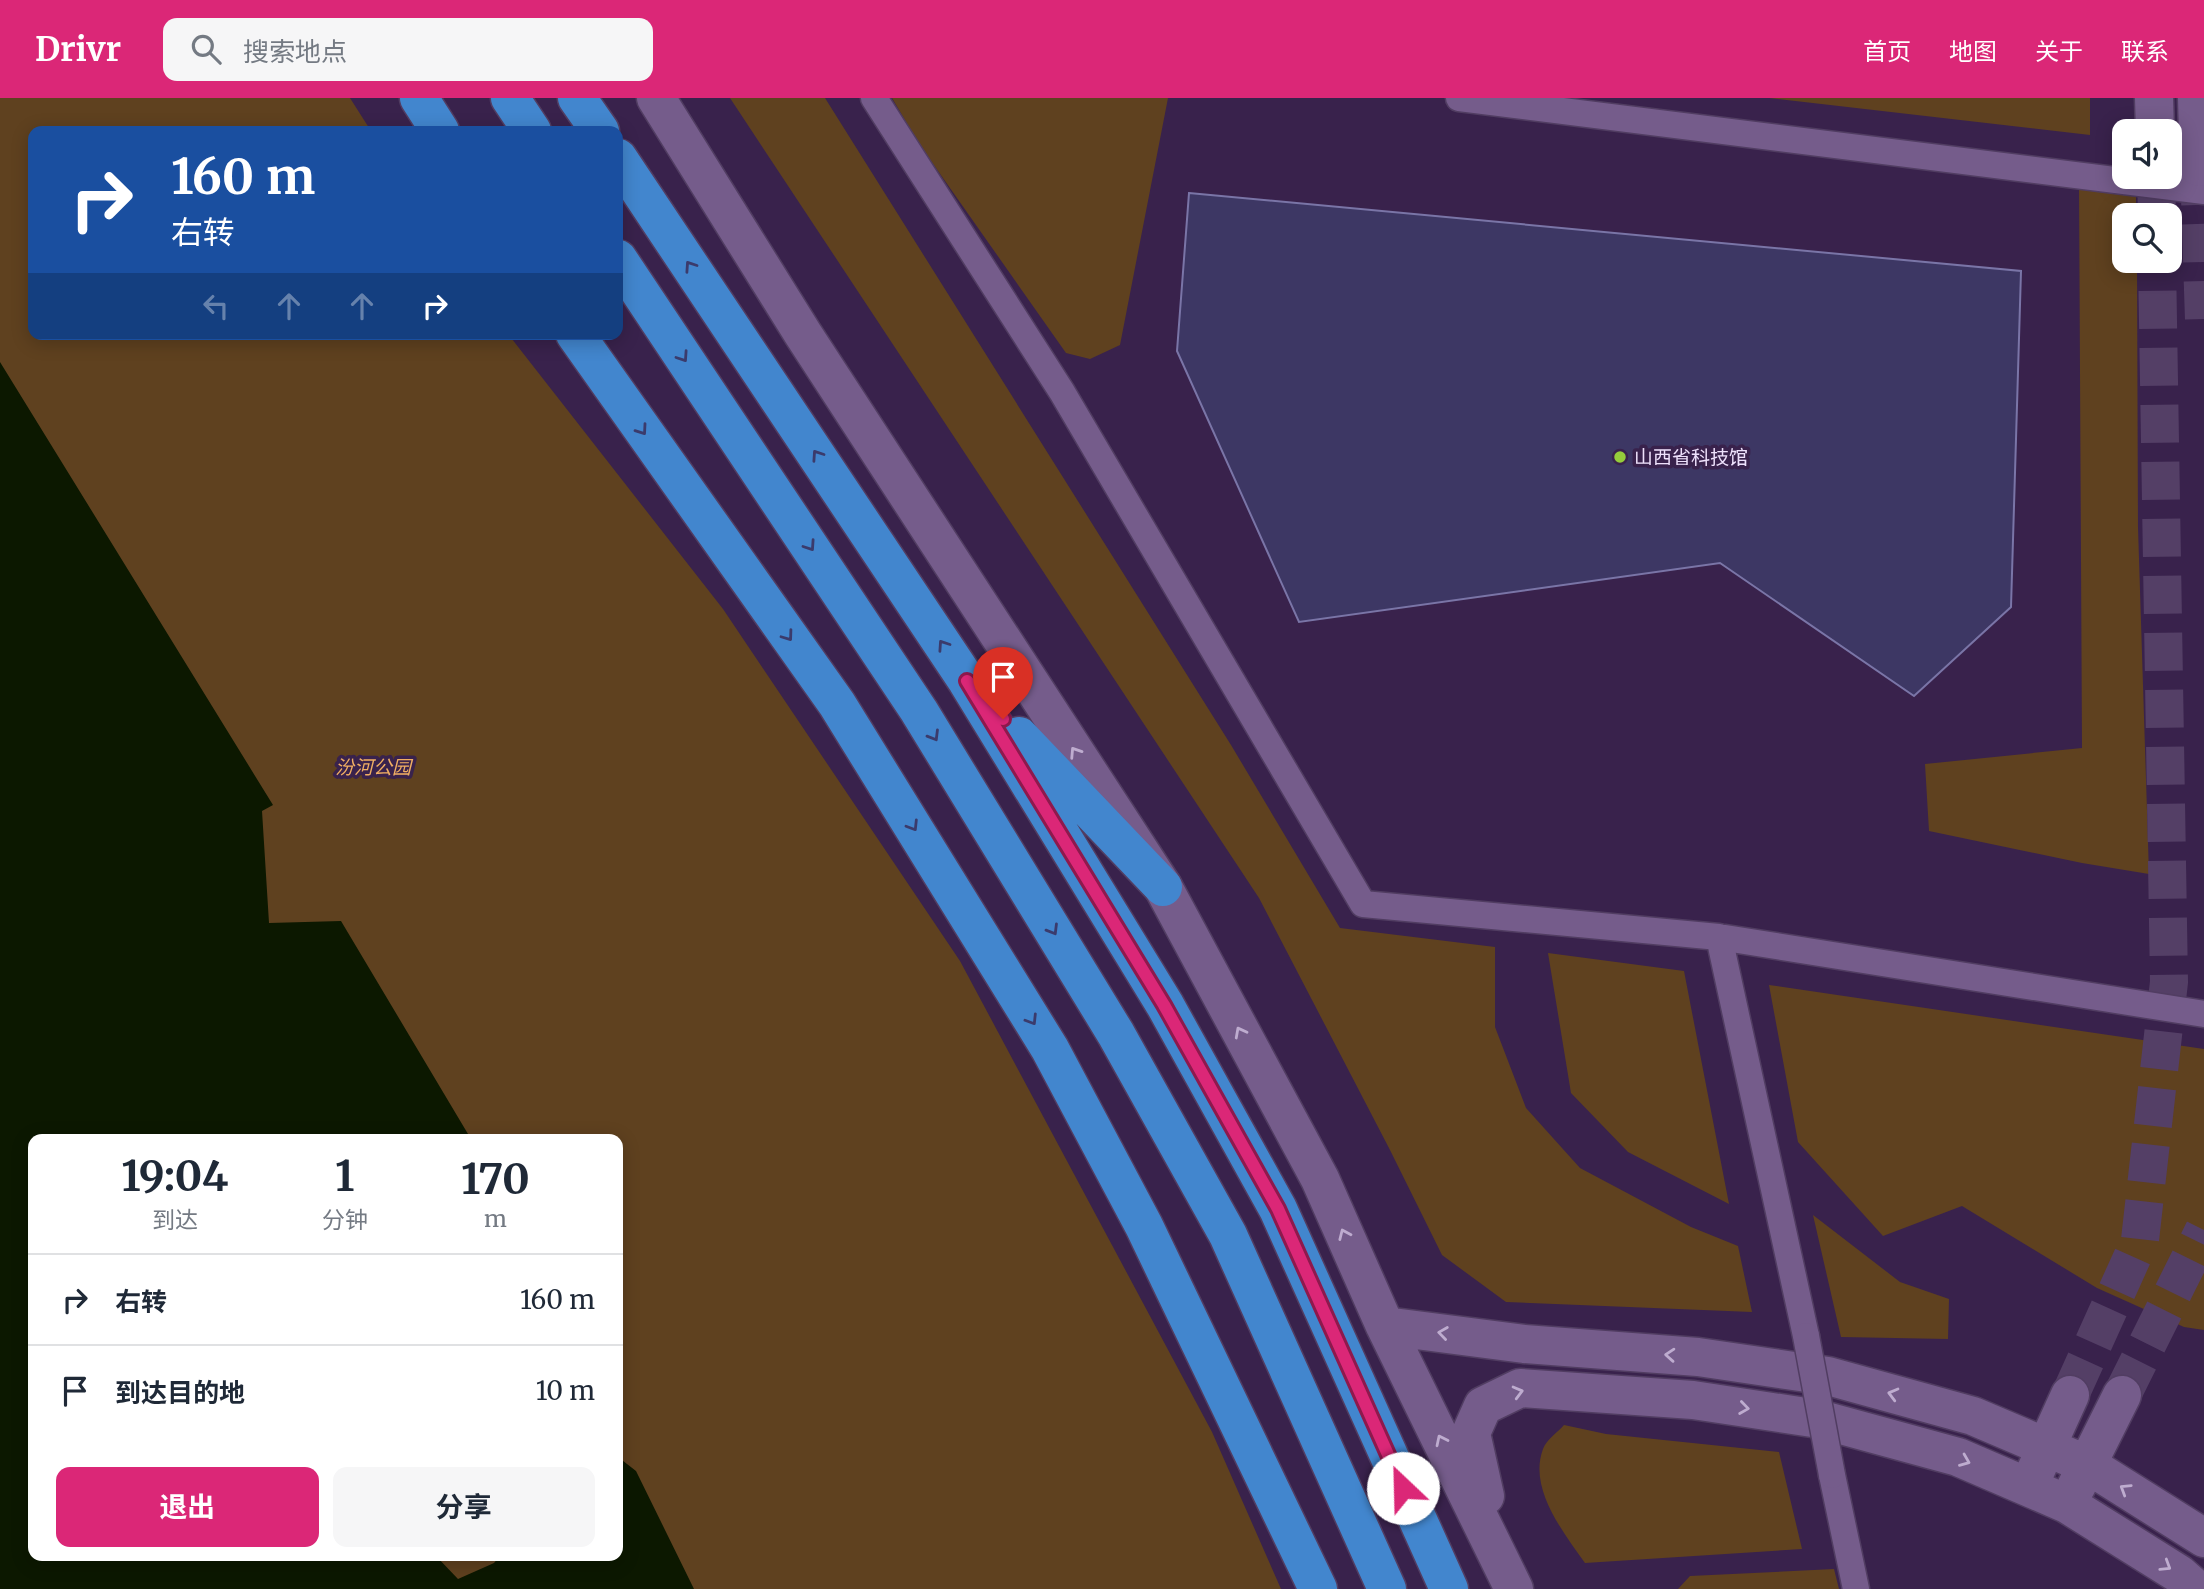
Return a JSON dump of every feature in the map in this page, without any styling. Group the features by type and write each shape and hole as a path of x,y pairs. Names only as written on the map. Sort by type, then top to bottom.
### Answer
{"highway":[{"path":"419,98 437,126"},
{"path":"509,98 529,126"},
{"path":"578,98 597,126"},
{"path":"623,165 967,681 1164,1005 1278,1209 1448,1589"},
{"path":"623,267 919,711 1116,1034 1228,1235 1387,1589"},
{"path":"579,340 837,704 1050,1049 1144,1226 1318,1589"},
{"path":"967,681 1163,887"}],"street":[{"path":"656,98 803,334 1163,887 1320,1179 1385,1326 1511,1582"},
{"path":"874,98 1062,392 1363,904 1719,937 2204,1014"},
{"path":"1459,98 2201,179 2197,98"},
{"path":"2154,98 2155,119"},
{"path":"1719,937 1806,1336 1856,1589"},
{"path":"1385,1326 1524,1344 1698,1357 1828,1376 1973,1416 2088,1465 2204,1538"},
{"path":"1511,1582 1479,1473 1471,1433 1483,1406 1520,1388 1693,1400 1819,1419 1958,1457 2067,1504 2179,1574 2196,1589"},
{"path":"2027,1487 2070,1395"},
{"path":"2067,1504 2122,1395"}],"green space":[{"name":"汾河公园","path":"0,98 350,98 368,126 28,126 28,340 513,340 723,609 960,961 1212,1432 1281,1589 0,1589"},
{"path":"730,98 825,98 1231,745 1340,928 1495,947 1495,1027 1526,1108 1580,1168 1691,1227 1738,1246 1752,1312 1506,1302 1442,1255 1259,898"},
{"path":"892,98 1168,98 1120,345 1090,359 1066,353 919,144"},
{"path":"1769,98 2090,98 2090,135"},
{"path":"2079,185 2136,193 2136,203 2112,203 2112,273 2137,273 2138,527 2149,874 1929,831 1925,764 2082,748"},
{"path":"1548,953 1684,971 1729,1204 1628,1152 1571,1093"},
{"path":"1769,985 2204,1049 2204,1330 2184,1327 2097,1288 1962,1206 1883,1236 1798,1142"},
{"path":"1813,1215 1900,1282 1949,1299 1948,1339 1841,1337"},
{"path":"1564,1425 1606,1434 1779,1452 1802,1549 1585,1563 1550,1510 1540,1479 1543,1449"},
{"path":"1834,1569 1839,1589 1678,1589 1690,1576"}],"shaded area":[{"path":"0,362 273,805 262,811 269,923 341,921 468,1134 28,1134 28,1561 441,1561 458,1579 496,1561 623,1561 623,1461 636,1471 694,1589 0,1589"}],"building":[{"name":"山西省科技馆","path":"1189,193 2021,271 2011,607 1914,696 1720,563 1299,622 1177,351"}],"tunnel":[{"path":"2199,167 2204,320"},
{"path":"2156,189 2157,203"},
{"path":"2070,1395 2140,1240 2169,982 2157,273"},
{"path":"2122,1395 2204,1230"}],"place":[{"name":"山西省科技馆","path":"1620,457"}],"route":[{"path":"1003,719 967,681 1164,1005 1278,1209 1403,1488"}]}
